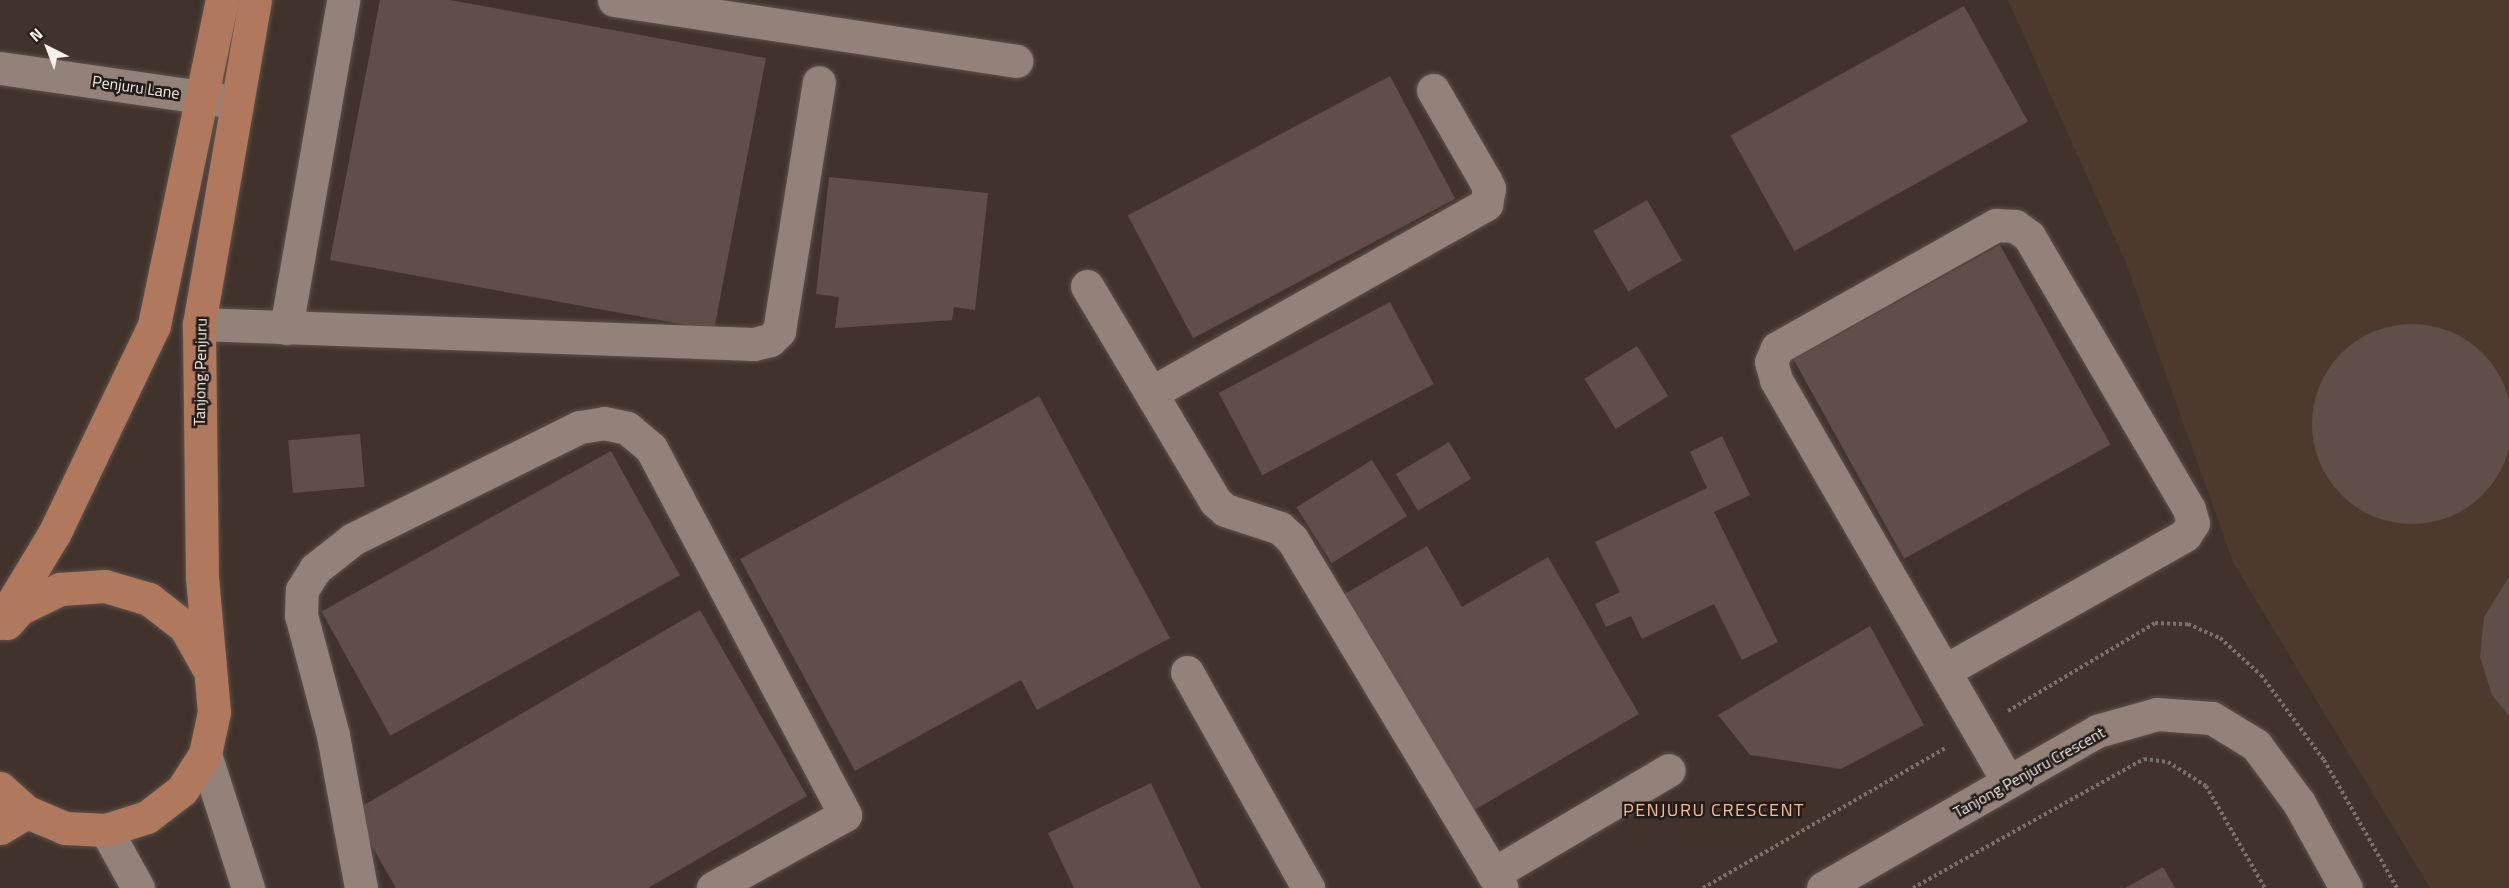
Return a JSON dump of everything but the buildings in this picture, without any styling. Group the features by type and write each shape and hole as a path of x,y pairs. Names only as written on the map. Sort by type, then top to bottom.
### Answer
{"main road":[{"name":"Tanjong Penjuru","path":"0,788 13,820 65,828 106,830 156,810 182,790 205,754 214,712 202,578 199,324 220,99 222,0"},
{"name":"Tanjong Penjuru","path":"0,623 54,534 154,325 220,99 255,0"},
{"name":"Tanjong Penjuru","path":"0,630 19,609 60,589 105,586 149,599 185,627 208,666 214,712"}],"street":[{"path":"286,328 343,0"},
{"path":"614,0 1016,61"},
{"name":"Penjuru Lane","path":"0,68 220,99"},
{"path":"199,324 742,344 770,340 779,331 819,82"},
{"path":"1150,393 1486,204 1489,188 1433,90"},
{"path":"1944,671 2185,535 2193,523 2189,509 2029,236 2014,226 1996,225 1985,231 1777,348 1772,362 1776,380 2008,782"},
{"path":"1087,286 1215,501 1225,510 1280,528 1292,539 1497,881 1669,770"},
{"path":"361,888 333,735 301,615 302,590 315,569 352,539 580,427 604,423 627,428 651,448 845,815 713,888"},
{"path":"1187,672 1308,888"},
{"name":"Tanjong Penjuru Crescent","path":"1823,888 2097,731 2157,714 2212,718 2256,746 2300,803 2346,888"},
{"name":"Tanjong Penjuru","path":"205,754 248,888"},
{"path":"106,830 138,888"}],"path":[{"path":"1913,888 2144,759 2168,762 2206,786 2265,888"}],"shaded area":[{"path":"2008,0 2509,0 2509,888 2430,888 2233,562 2126,263"}],"district":[{"name":"PENJURU CRESCENT","path":"1714,810"}]}
